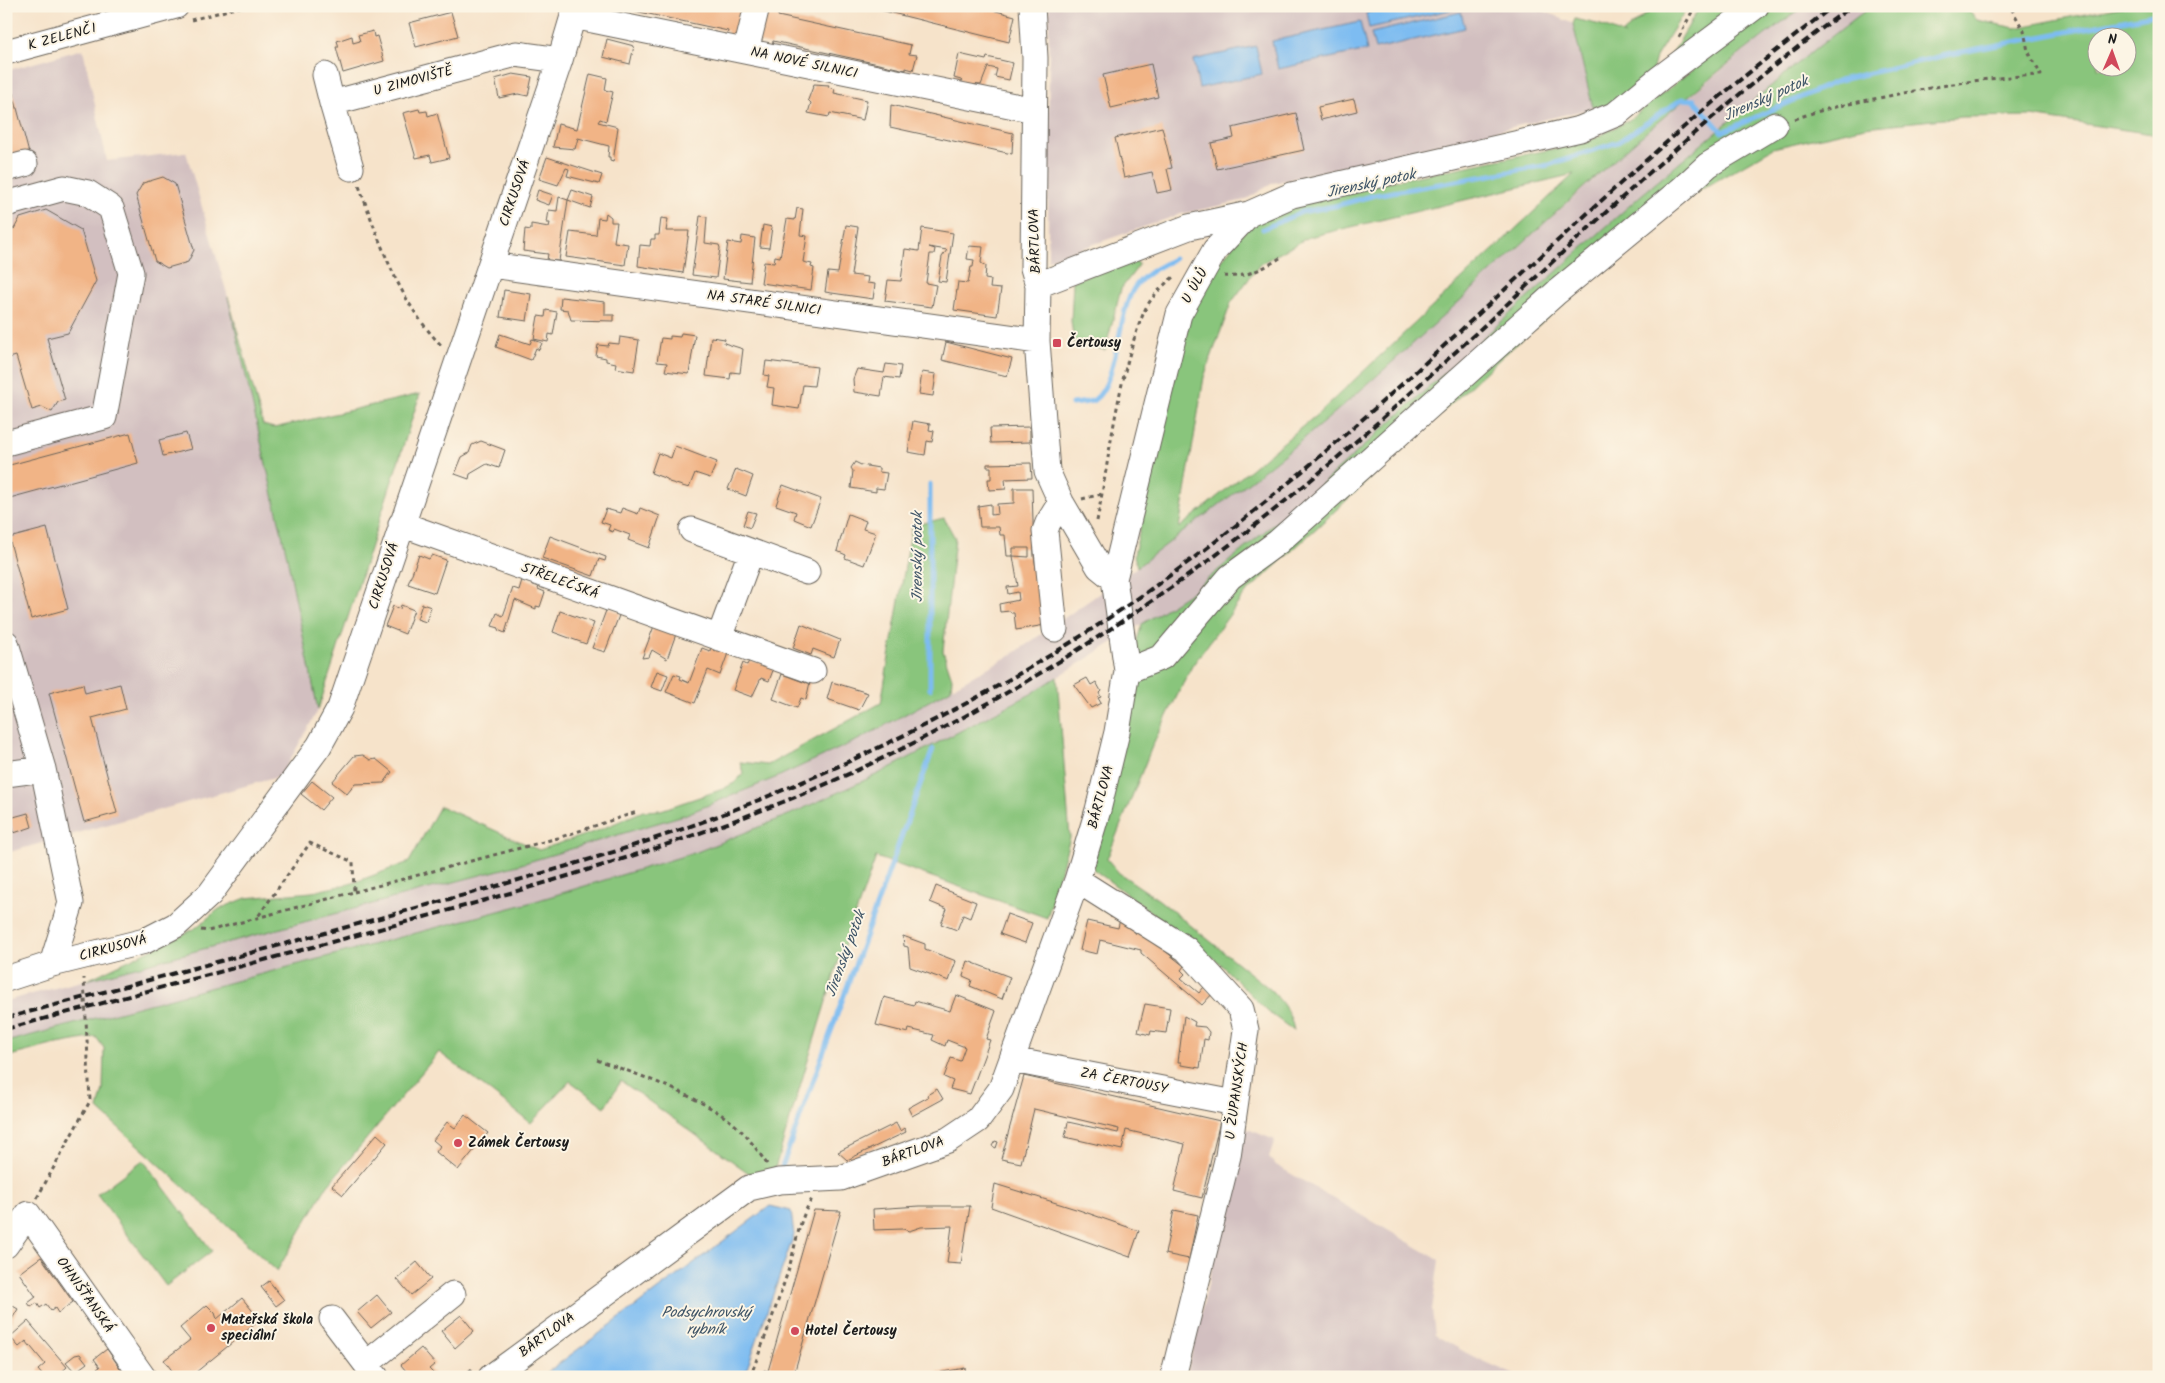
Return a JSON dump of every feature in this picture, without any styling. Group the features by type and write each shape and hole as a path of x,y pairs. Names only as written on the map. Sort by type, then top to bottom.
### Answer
{"street":[{"path":"746,51 757,6"},
{"name":"BÁRTLOVA","path":"491,1377 749,1188 779,1181 840,1178 948,1140 978,1120 1001,1089 1077,880 1098,810 1123,706 1126,672 1124,640 1114,583 1099,567 1082,538 1071,500 1047,470 1037,341 1038,285 1033,268 1035,58 1032,6"},
{"path":"1038,285 1189,227 1249,214 1292,195 1518,135 1580,129 1616,114 1660,78 1756,6"},
{"name":"K ZELENČI","path":"6,52 164,8"},
{"name":"NA NOVÉ SILNICI","path":"574,11 746,51 1034,110"},
{"name":"CIRKUSOVÁ","path":"6,979 52,964 145,941 176,925 210,894 319,746 340,708 560,60 574,11"},
{"name":"U ZIMOVIŠTĚ","path":"332,103 516,54 560,60"},
{"path":"325,74 351,168"},
{"path":"1126,672 1162,657 1230,577 1278,542 1557,292 1682,189 1708,164 1776,126"},
{"path":"6,204 64,188 88,193 111,208 131,274 104,417 6,443"},
{"name":"U ÚLŮ","path":"1114,583 1179,314 1191,273 1249,214"},
{"name":"NA STARÉ SILNICI","path":"491,265 1037,341"},
{"path":"1055,629 1045,532 1048,522 1071,500"},
{"name":"STŘELEČSKÁ","path":"401,524 813,671"},
{"path":"692,530 807,572"},
{"path":"720,638 751,552"},
{"path":"6,643 43,769 71,903 52,964"},
{"path":"6,774 43,769"},
{"name":"U ŽUPANSKÝCH","path":"1077,880 1186,949 1241,1009 1246,1030 1228,1156 1173,1377"},
{"name":"ZA ČERTOUSY","path":"1012,1060 1235,1103"},
{"path":"6,1245 28,1214"},
{"name":"OHNIŠŤANSKÁ","path":"28,1214 143,1377"},
{"path":"332,1319 371,1370 453,1294"}],"path":[{"path":"1776,126 1807,114 1948,84 2000,76 2041,75 2028,51 2024,32 2010,6"},
{"path":"351,168 359,175 358,182 391,273 429,333 458,362"},
{"path":"1082,538 1095,532 1122,389 1145,311 1164,284 1191,273 1233,277 1260,270 1280,258"},
{"path":"1071,500 1102,494"},
{"path":"176,925 208,931 558,838 637,812"},
{"path":"256,918 310,843 353,862 354,892"},
{"path":"28,1214 90,1101 83,988"},
{"path":"596,1060 644,1076 716,1112 735,1125 753,1144 779,1181"},
{"path":"750,1377 774,1314 799,1234 803,1214 812,1199 822,1198"}],"shaded area":[{"path":"1049,6 1534,6 1573,24 1593,108 1273,183 1245,200 1181,214 1048,260"},
{"path":"1804,6 1871,6 1809,54 1639,197 1323,483 1255,541 1192,592 1031,694 878,774 791,814 697,852 529,903 6,1042 6,1001 518,865 684,815 775,778 860,739 1016,652 1137,567 1352,398 1649,129 1772,29"},
{"path":"83,49 107,161 186,152 228,297 286,552 318,710 281,776 6,853 6,71"},
{"path":"1245,1128 1275,1140 1269,1158 1276,1165 1439,1260 1432,1310 1435,1335 1470,1355 1519,1377 1186,1377"}],"green space":[{"path":"1656,6 1688,6 1656,57 1652,72 1614,104 1593,108 1573,24 1575,19 1601,25 1625,35 1623,33"},
{"path":"1700,6 1741,6 1665,66"},
{"path":"1773,6 1804,6 1745,51 1630,146 1410,347 1328,419 1137,567 1134,555 1188,318 1213,273 1238,238 1262,214 1298,200 1588,142 1629,120","holes":["1574,174 1319,413 1179,528 1204,377 1231,303 1260,264 1309,237"]},
{"path":"1871,6 1964,6 1977,20 2015,28 2126,6 2159,6 2159,135 2031,116 1962,117 1865,127 1773,148 1697,192 1677,206 1504,355 1245,594 1192,666 1153,744 1107,859 1119,873 1159,900 1271,990 1286,1009 1294,1031 1267,1011 1217,961 1093,869 1131,660 1142,624 1192,592 1323,483 1639,197 1809,54"},
{"path":"1134,258 1139,265 1121,289 1105,350 1074,343 1071,321 1073,281"},
{"path":"228,297 263,425 274,428 420,394 318,710 286,552"},
{"path":"944,518 955,538 943,651 952,678 951,689 860,739 775,778 684,815 518,865 87,980 194,929 219,909 246,898 312,892 353,883 409,862 440,806 539,850 597,831 643,811 661,810 723,789 736,782 743,773 740,762 768,765 881,703 912,526"},
{"path":"1057,677 1070,838 1047,918 876,857 836,969 775,1168 750,1174 621,1081 605,1107 570,1081 531,1123 439,1052 327,1186 277,1271 98,1109 103,1089 104,1048 96,1037 52,1045 6,1057 6,1042 529,903 697,852 791,814 878,774 1031,694"},
{"path":"143,1160 212,1251 166,1286 97,1194"}],"water":[{"path":"1395,6 1460,6 1460,8 1369,28 1366,13"},
{"path":"1461,12 1465,28 1375,49 1371,33"},
{"path":"1360,22 1367,50 1278,69 1272,41"},
{"path":"1256,46 1262,74 1199,88 1193,60"},
{"name":"Podsychrovský rybník","path":"770,1206 791,1211 794,1235 744,1377 541,1377"}],"building":[{"path":"749,6 742,39 727,36 728,31 616,7"},
{"path":"766,6 780,6 778,16 911,45 909,54 917,55 913,70 773,41 772,45 758,42"},
{"path":"864,6 977,6 1015,16 1009,42"},
{"path":"451,12 458,36 416,47 409,23"},
{"path":"373,31 374,37 377,36 384,61 343,73 336,47 339,47 337,41 352,36 353,43 360,41 358,35"},
{"path":"607,39 634,46 630,64 603,57"},
{"path":"959,54 986,60 987,57 1013,63 1009,80 995,77 997,69 988,67 981,85 964,84 961,80 954,78"},
{"path":"1151,64 1158,97 1111,108 1103,75"},
{"path":"513,74 532,77 528,96 518,94 499,98 495,79"},
{"path":"590,74 607,78 605,90 613,92 606,121 600,119 598,122 618,127 613,162 608,157 609,146 578,138 575,149 553,147 558,124 577,129"},
{"path":"814,84 829,85 828,87 835,89 834,93 867,100 863,120 830,113 829,117 808,113 811,103 808,100"},
{"path":"13,93 30,157 6,163 6,95"},
{"path":"1354,99 1357,111 1321,120 1318,107"},
{"path":"891,105 1013,133 1012,154 890,127"},
{"path":"419,109 420,112 427,111 428,116 437,113 449,158 432,162 430,155 416,158 403,113"},
{"path":"1296,113 1304,150 1217,169 1211,143 1234,138 1232,128"},
{"path":"1162,127 1172,168 1167,169 1172,190 1157,193 1152,172 1124,178 1115,138"},
{"path":"547,157 602,175 599,184 567,176 569,169 566,168 558,185 539,179"},
{"path":"163,177 175,184 194,250 188,262 167,268 155,261 136,195 143,183"},
{"path":"538,190 553,195 549,205 535,200"},
{"path":"572,190 593,197 590,208 568,200"},
{"path":"559,197 568,200 559,261 547,260 548,254 523,251 525,229 531,230 531,224 549,227 550,223 547,223 549,210 557,211"},
{"path":"797,208 803,209 800,235 807,236 803,262 812,264 811,267 814,268 811,290 761,283 764,262 774,263 775,256 780,257 787,219 795,220"},
{"path":"46,210 81,230 96,281 68,333 47,338 65,400 58,402 52,412 42,407 32,410 16,356 6,359 6,224 14,229 20,218"},
{"path":"606,213 611,217 611,222 617,222 614,242 628,244 625,265 566,257 570,232 596,235 598,218 605,219"},
{"path":"700,216 707,217 705,243 719,245 720,248 716,278 692,275"},
{"path":"661,218 668,219 666,231 689,231 683,273 638,266 640,245 650,246 651,239 655,239 655,235 659,235"},
{"path":"763,225 772,227 769,248 760,247"},
{"path":"846,225 858,227 851,275 868,277 867,283 875,284 873,299 825,292 828,272 838,273"},
{"path":"922,228 953,233 946,282 938,281 942,257 947,250 929,247 935,249 934,254 930,254 926,283 936,285 932,307 885,301 888,280 901,281 905,249 919,251"},
{"path":"742,236 755,238 750,282 723,279 728,242 741,244"},
{"path":"969,246 983,247 981,263 986,266 985,279 991,280 990,288 1001,289 997,316 954,310 958,282 968,283 971,267 973,267 974,260 967,259"},
{"path":"504,290 531,294 527,321 500,317"},
{"path":"561,297 605,302 605,315 614,315 614,321 571,320 568,310 560,309"},
{"path":"546,310 557,312 553,335 549,334 548,342 534,339 538,316 545,317"},
{"path":"681,333 695,335 689,374 665,371 667,363 657,362 661,338 670,339 670,336 680,337"},
{"path":"500,334 530,344 532,339 542,343 539,350 536,348 531,360 496,347"},
{"path":"620,337 639,340 634,371 615,368 616,363 596,356 598,345 619,344"},
{"path":"711,337 725,339 724,343 743,349 740,373 731,372 730,379 706,376"},
{"path":"946,342 1012,359 1007,376 942,360"},
{"path":"766,361 817,367 814,386 803,385 799,409 772,405 774,388 767,387 769,376 764,375"},
{"path":"886,364 901,366 899,379 884,377 881,396 854,392 853,379 857,369 884,373"},
{"path":"922,372 936,374 933,396 919,394"},
{"path":"913,421 930,424 929,430 934,431 932,442 927,441 925,455 908,452"},
{"path":"1030,427 1030,442 991,443 990,428"},
{"path":"130,433 138,463 6,499 6,466"},
{"path":"186,433 191,449 163,456 159,440"},
{"path":"481,441 505,450 499,468 487,464 470,474 469,479 455,474 462,457 469,453 472,445"},
{"path":"675,446 717,462 710,478 695,473 689,488 669,482 667,479 651,473 658,453 671,458"},
{"path":"855,462 879,468 879,472 887,473 884,489 876,488 876,492 851,488 853,471 851,468"},
{"path":"1031,463 1032,478 1005,479 1006,489 989,490 988,479 991,479 991,467 987,467 987,464"},
{"path":"736,469 753,476 746,496 728,489"},
{"path":"783,485 821,499 811,526 794,519 796,512 776,505"},
{"path":"1014,488 1032,488 1034,556 1045,625 1016,630 1014,613 1010,611 1000,612 999,604 1019,600 1018,592 1008,594 1007,587 1018,586 1013,556 1007,556 1005,535 1000,535 999,527 980,527 978,506 991,504 991,515 998,514 997,504 1014,503","holes":["1013,548 1029,548 1029,557 1013,556"]},
{"path":"622,508 638,514 640,508 660,516 649,548 628,540 630,535 614,529 613,532 608,530 610,525 601,522 606,509 620,513"},
{"path":"748,511 756,513 750,528 743,525"},
{"path":"848,514 866,521 863,529 876,533 864,565 845,558 846,555 837,551"},
{"path":"47,528 68,609 31,619 9,538"},
{"path":"550,536 606,557 605,561 599,559 593,576 542,558"},
{"path":"419,555 429,559 432,555 446,560 435,593 408,584"},
{"path":"523,577 540,584 538,589 545,592 540,607 536,606 536,609 515,600 505,633 498,630 499,628 492,626 497,613 503,616 513,588 519,590"},
{"path":"422,604 431,607 426,622 417,619"},
{"path":"401,605 414,610 405,634 385,626 393,606 400,609"},
{"path":"607,608 620,613 605,652 592,648"},
{"path":"560,611 594,623 586,644 553,632"},
{"path":"801,624 840,640 834,657 813,649 811,655 793,648"},
{"path":"654,626 676,634 667,659 652,650 649,657 642,658"},
{"path":"711,646 728,653 720,675 708,670 695,703 666,692 674,674 681,676 680,679 689,683 702,648 710,651"},
{"path":"749,661 775,665 769,681 761,678 752,697 733,690 743,663 747,665"},
{"path":"657,671 668,675 662,691 651,687"},
{"path":"782,674 806,683 807,681 810,682 806,700 801,698 797,708 773,699"},
{"path":"1087,678 1091,685 1096,682 1101,691 1099,693 1101,697 1098,698 1101,703 1091,708 1074,685"},
{"path":"832,682 868,693 859,710 827,699"},
{"path":"83,684 85,693 120,684 126,709 92,718 117,813 84,822 49,693"},
{"path":"363,755 370,760 376,759 392,772 384,783 355,784 347,794 332,782 354,756"},
{"path":"312,781 332,797 321,810 301,794"},
{"path":"28,813 32,827 14,833 10,818"},
{"path":"936,886 976,902 970,918 963,915 957,930 941,924 947,909 930,902"},
{"path":"1113,909 1136,926 1135,933 1145,935 1184,966 1181,970 1185,974 1181,978 1199,993 1204,987 1209,992 1214,992 1202,1005 1141,953 1141,950 1100,940 1097,954 1080,950 1087,921 1118,928 1120,919 1110,917"},
{"path":"1007,914 1032,923 1025,943 1000,934"},
{"path":"903,936 925,944 925,949 956,961 949,981 910,967 908,947 904,946"},
{"path":"968,961 1010,977 1002,999 970,986 972,980 963,976"},
{"path":"956,995 996,1011 986,1039 990,1040 970,1094 950,1089 953,1081 944,1077 951,1058 960,1061 965,1047 947,1040 945,1046 932,1040 934,1035 909,1029 908,1033 876,1025 884,997 914,1005 915,1001 950,1011"},
{"path":"1145,1004 1170,1008 1166,1033 1151,1031 1150,1035 1138,1032"},
{"path":"1184,1016 1195,1022 1194,1026 1205,1027 1209,1032 1208,1040 1204,1039 1200,1068 1181,1065 1181,1062 1178,1062"},
{"path":"1024,1076 1220,1121 1202,1198 1174,1191 1185,1144 1126,1130 1122,1150 1065,1137 1068,1122 1118,1133 1119,1129 1034,1109 1021,1163 1001,1159"},
{"path":"937,1089 943,1099 912,1116 908,1108 928,1097 927,1095"},
{"name":"Zámek Čertousy","path":"465,1115 488,1133 458,1170 436,1152 440,1146 433,1140 447,1122 455,1128"},
{"path":"896,1123 900,1131 904,1128 906,1132 847,1160 838,1152"},
{"path":"377,1134 387,1143 343,1195 332,1186"},
{"path":"995,1141 998,1142 996,1148 992,1146"},
{"path":"995,1184 1139,1231 1130,1257 991,1207"},
{"path":"920,1206 970,1206 961,1264 947,1263 952,1226 921,1227 909,1231 903,1229 874,1230 873,1209"},
{"path":"814,1210 841,1211 793,1377 762,1377 764,1370 768,1371"},
{"path":"1174,1210 1198,1215 1189,1259 1165,1254"},
{"path":"41,1257 73,1302 58,1313 55,1308 51,1311 46,1304 40,1308 37,1303 31,1307 28,1303 36,1297 19,1273"},
{"path":"417,1262 431,1279 411,1295 397,1279"},
{"path":"269,1281 284,1300 276,1306 261,1287"},
{"path":"377,1295 391,1312 371,1328 357,1312"},
{"path":"242,1298 260,1320 190,1377 177,1377 164,1360 190,1340 180,1328 207,1305 215,1313 217,1319"},
{"path":"6,1302 18,1309 6,1329"},
{"path":"461,1315 474,1331 455,1348 441,1331"},
{"path":"28,1321 67,1367 56,1377 44,1377 38,1370 45,1364 26,1341 19,1347 10,1337"},
{"path":"421,1348 435,1364 429,1369 434,1374 431,1377 424,1374 420,1377 411,1377 401,1365"},
{"path":"107,1349 126,1377 98,1377 94,1371 100,1367 94,1359"},
{"path":"80,1354 87,1363 75,1372 66,1362 75,1355"},
{"path":"965,1368 967,1377 926,1377 926,1375"}],"waterway":[{"name":"Jirenský potok","path":"1263,229 1302,212 1335,206 1375,195 1549,165 1618,142 1682,99 1694,100 1722,132 1840,80 1951,54 2159,14"},
{"name":"Jirenský potok","path":"1072,404 1092,401 1102,392 1113,365 1128,300 1134,288 1147,275 1174,259"},
{"name":"Jirenský potok","path":"930,484 930,689"},
{"name":"Jirenský potok","path":"782,1167 933,749"}],"railway":[{"path":"6,1018 258,951 615,852 696,824 790,787 898,738 1002,684 1053,654 1151,589 1220,538 1286,485 1415,372 1668,141 1729,89 1833,6"},
{"path":"6,1029 468,905 627,857 731,822 783,802 838,779 945,727 1049,668 1099,636 1197,569 1282,503 1365,434 1684,142 1767,72 1852,6"}],"place":[{"name":"Čertousy","path":"1057,343"},
{"name":"Zámek Čertousy","path":"458,1143"},
{"name":"Mateřská škola speciální","path":"211,1328"},
{"name":"Hotel Čertousy","path":"795,1331"}]}
